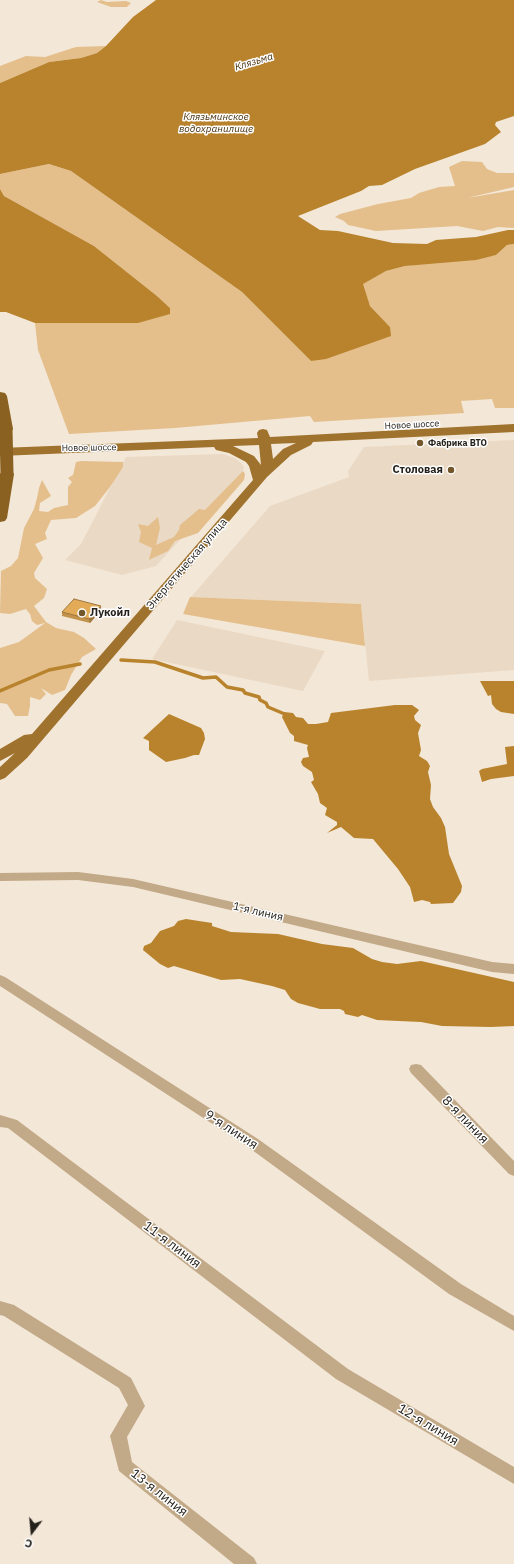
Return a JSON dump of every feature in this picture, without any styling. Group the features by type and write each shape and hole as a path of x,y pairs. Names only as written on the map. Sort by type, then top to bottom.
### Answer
{"highway":[{"path":"0,396 6,429 7,474 0,518"}],"main road":[{"name":"Новое шоссе","path":"53,449 196,444 264,437 514,420"},
{"name":"Новое шоссе","path":"321,434 514,428"},
{"path":"259,480 276,461 287,452 321,434"},
{"name":"Новое шоссе","path":"53,449 178,437 264,437"},
{"name":"Энергетическая улица","path":"53,719 265,472 268,463 264,437"},
{"path":"196,444 226,448 240,453 250,459 255,465 259,480"},
{"path":"0,452 53,449"},
{"path":"0,756 26,741 53,719"},
{"path":"0,775 22,755 53,719"}],"street":[{"name":"1-я линия","path":"0,877 78,876 133,882 492,967 514,969"},
{"name":"9-я линия","path":"0,980 252,1143 455,1289 514,1324"},
{"name":"8-я линия","path":"416,1069 514,1170"},
{"name":"11-я линия","path":"0,1121 12,1124 342,1374"},
{"name":"13-я линия","path":"0,1308 8,1310 125,1383 138,1406 118,1436 125,1466 248,1564"},
{"name":"12-я линия","path":"342,1374 514,1476"}],"shaded area":[{"path":"101,0 107,2 126,1 131,3 127,7 111,7 97,2"},
{"path":"106,46 97,53 81,58 49,62 0,83 0,66 26,56 45,57 76,47"},
{"path":"462,161 482,162 487,169 497,173 514,173 514,187 467,198 514,190 514,228 498,227 483,231 457,226 376,231 348,225 344,221 335,217 340,214 378,204 411,198 419,193 439,187 455,186 449,167"},
{"path":"49,164 71,171 242,292 311,361 390,327 370,306 362,284 386,271 405,266 496,255 507,245 514,244 514,408 495,408 492,399 461,401 464,413 314,422 310,416 175,428 69,434 38,350 35,323 138,323 170,308 94,246 4,196 0,189 0,174"},
{"path":"514,440 514,670 369,681 361,604 191,597 270,506 349,477 348,471 364,447"},
{"path":"223,454 235,458 241,463 244,467 243,471 156,566 122,575 65,560 81,544 126,457"},
{"path":"76,462 123,462 123,467 95,506 76,518 51,520 45,533 47,539 35,544 43,558 34,573 35,578 47,589 44,598 34,606 46,622 56,628 74,632 84,638 96,649 82,657 71,675 65,690 52,695 41,688 46,694 40,700 30,697 28,716 15,716 7,704 0,703 0,648 19,642 45,623 37,625 32,621 30,614 26,609 10,614 0,613 1,571 11,566 18,558 24,528 34,509 42,480 51,496 40,503 39,511 48,512 54,508 68,505 68,487 72,482 68,478 73,475"},
{"path":"243,471 245,474 244,480 198,533 175,541 168,551 149,560 152,548 139,542 141,532 138,524 148,526 158,517 160,528 156,545 174,537 179,530 180,525 199,509 205,510"},
{"path":"190,597 361,604 365,646 183,614"},
{"path":"177,620 325,651 303,691 152,659"}],"water":[{"name":"Клязьминское водохранилище","path":"156,0 514,0 514,116 496,122 495,125 501,132 485,144 415,169 382,185 369,186 361,191 298,216 320,230 338,231 393,243 427,244 436,240 476,237 514,230 514,244 507,245 496,255 476,260 405,266 386,271 363,284 370,306 390,327 391,336 326,359 311,361 242,292 71,171 49,164 0,174 0,83 49,62 81,58 97,53 106,46 133,17"},
{"path":"0,189 4,196 94,246 157,296 170,308 170,314 138,323 35,323 6,312 0,312"},
{"path":"480,681 514,681 514,714 501,712 496,709 492,704 491,695 488,696"},
{"path":"395,705 412,705 419,710 414,716 415,720 421,725 418,733 421,750 419,756 427,761 430,766 428,772 431,785 430,799 445,827 449,854 462,886 461,892 453,903 431,904 430,902 422,900 414,902 410,887 398,869 373,839 354,838 341,827 327,833 337,825 337,822 325,815 327,808 320,803 318,794 311,782 314,780 312,772 303,766 301,762 303,758 309,757 307,748 308,745 294,741 294,736 290,733 282,717 284,712 293,713 296,717 303,718 308,724 316,724 328,722 331,713"},
{"path":"169,714 201,728 205,739 199,755 166,762 149,750 149,741 143,738"},
{"path":"514,746 514,776 491,779 482,782 479,771 482,769 507,764 505,747"},
{"path":"186,919 212,923 212,926 231,932 278,934 322,944 353,948 372,959 382,962 397,964 421,961 514,982 514,1026 442,1026 421,1022 377,1020 362,1015 358,1017 345,1014 344,1011 340,1009 320,1009 298,1003 291,999 285,990 272,986 240,979 221,980 174,966 168,968 160,964 143,950 144,946 151,943 160,931 174,926 178,921"}],"building":[{"name":"Лукойл","path":"74,599 101,606 89,619 62,612"}],"waterway":[{"path":"121,660 155,662 203,678 216,677 227,687 243,690 245,693 259,697 260,700 266,703 268,707 287,715"},
{"path":"0,691 49,670 80,664"}],"place":[{"name":"Фабрика ВТО","path":"420,443"},
{"name":"Столовая","path":"451,470"},
{"name":"Лукойл","path":"82,613"}],"water label":[{"name":"Клязьма","path":"254,62"}]}
